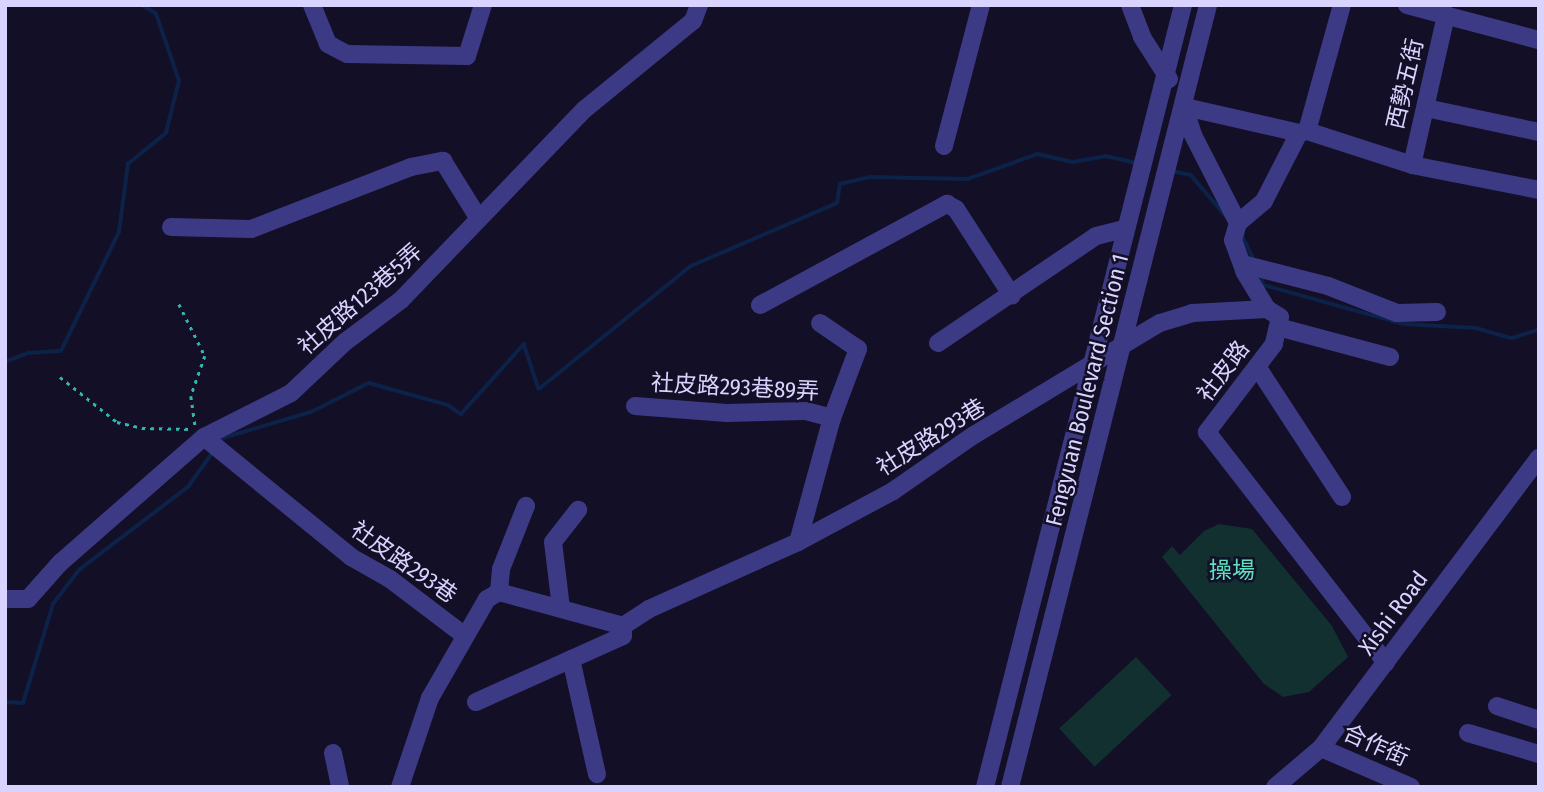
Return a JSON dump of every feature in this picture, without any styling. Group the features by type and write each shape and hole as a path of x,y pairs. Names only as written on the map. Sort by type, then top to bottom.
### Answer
{"street":[{"path":"312,5 328,44 347,54 467,56 483,5"},
{"name":"社皮路123巷5弄","path":"5,599 28,599 60,563 204,437 291,393 345,342 401,300 585,109 693,21 699,5"},
{"path":"944,146 981,5"},
{"name":"社皮路","path":"1130,5 1142,37 1185,107 1193,135 1238,223 1233,240 1242,264 1267,309 1280,317 1274,344 1207,432 1386,663"},
{"name":"Fengyuan Boulevard Section 1","path":"985,787 1183,5"},
{"name":"Fengyuan Boulevard Section 1","path":"1010,787 1185,107 1208,5"},
{"path":"1238,223 1264,201 1303,132 1342,5"},
{"path":"1407,5 1538,36"},
{"name":"西勢五街","path":"1412,164 1446,15"},
{"path":"1185,107 1303,132 1412,164 1539,190"},
{"path":"1426,108 1539,132"},
{"path":"170,227 251,229 411,167 443,161 479,219"},
{"path":"760,305 947,204 956,209 1012,296"},
{"path":"938,343 1012,296 1096,236 1125,229"},
{"path":"1242,264 1328,286 1397,313 1437,312"},
{"name":"社皮路293巷","path":"476,702 623,636 623,626 718,575 798,541 893,491 974,435 1093,366 1124,342 1160,323 1192,313 1267,309"},
{"name":"社皮路293巷89弄","path":"798,541 832,418 858,349 820,323"},
{"path":"1278,327 1390,357"},
{"path":"1258,368 1342,497"},
{"name":"社皮路293巷89弄","path":"635,406 727,413 806,411 832,418"},
{"name":"社皮路293巷","path":"204,437 351,557 390,579 465,636 487,599 499,592"},
{"name":"Xishi Road","path":"1275,787 1321,748 1539,458"},
{"path":"526,506 501,569 499,592 623,626"},
{"path":"561,608 554,542 578,510"},
{"path":"402,786 430,698 465,636"},
{"path":"571,659 597,774"},
{"path":"1497,706 1539,720"},
{"path":"1468,733 1539,754"},
{"name":"合作街","path":"1321,748 1404,786"},
{"path":"333,753 340,787"}],"path":[{"path":"60,377 117,422 142,428 195,429 191,396 205,356 179,304"}],"green space":[{"name":"操場","path":"1219,524 1252,529 1332,626 1348,657 1309,692 1283,697 1264,684 1162,557 1172,546 1180,555 1204,531"},
{"path":"1136,657 1171,695 1095,767 1059,729"}],"waterway":[{"path":"5,362 29,353 61,351 119,232 128,164 166,133 179,81 156,14 141,5"},
{"path":"219,443 223,438 311,412 369,383 448,405 461,414 524,344 539,389 691,266 837,203 840,184 870,177 968,179 1038,154 1073,162 1106,156 1137,163"},
{"path":"1172,171 1191,175 1226,216"},
{"path":"1242,235 1255,262"},
{"path":"1261,276 1264,285 1404,324 1476,328 1512,338 1539,330"},
{"path":"5,702 23,703 53,604 79,570 188,487 213,452"}]}
